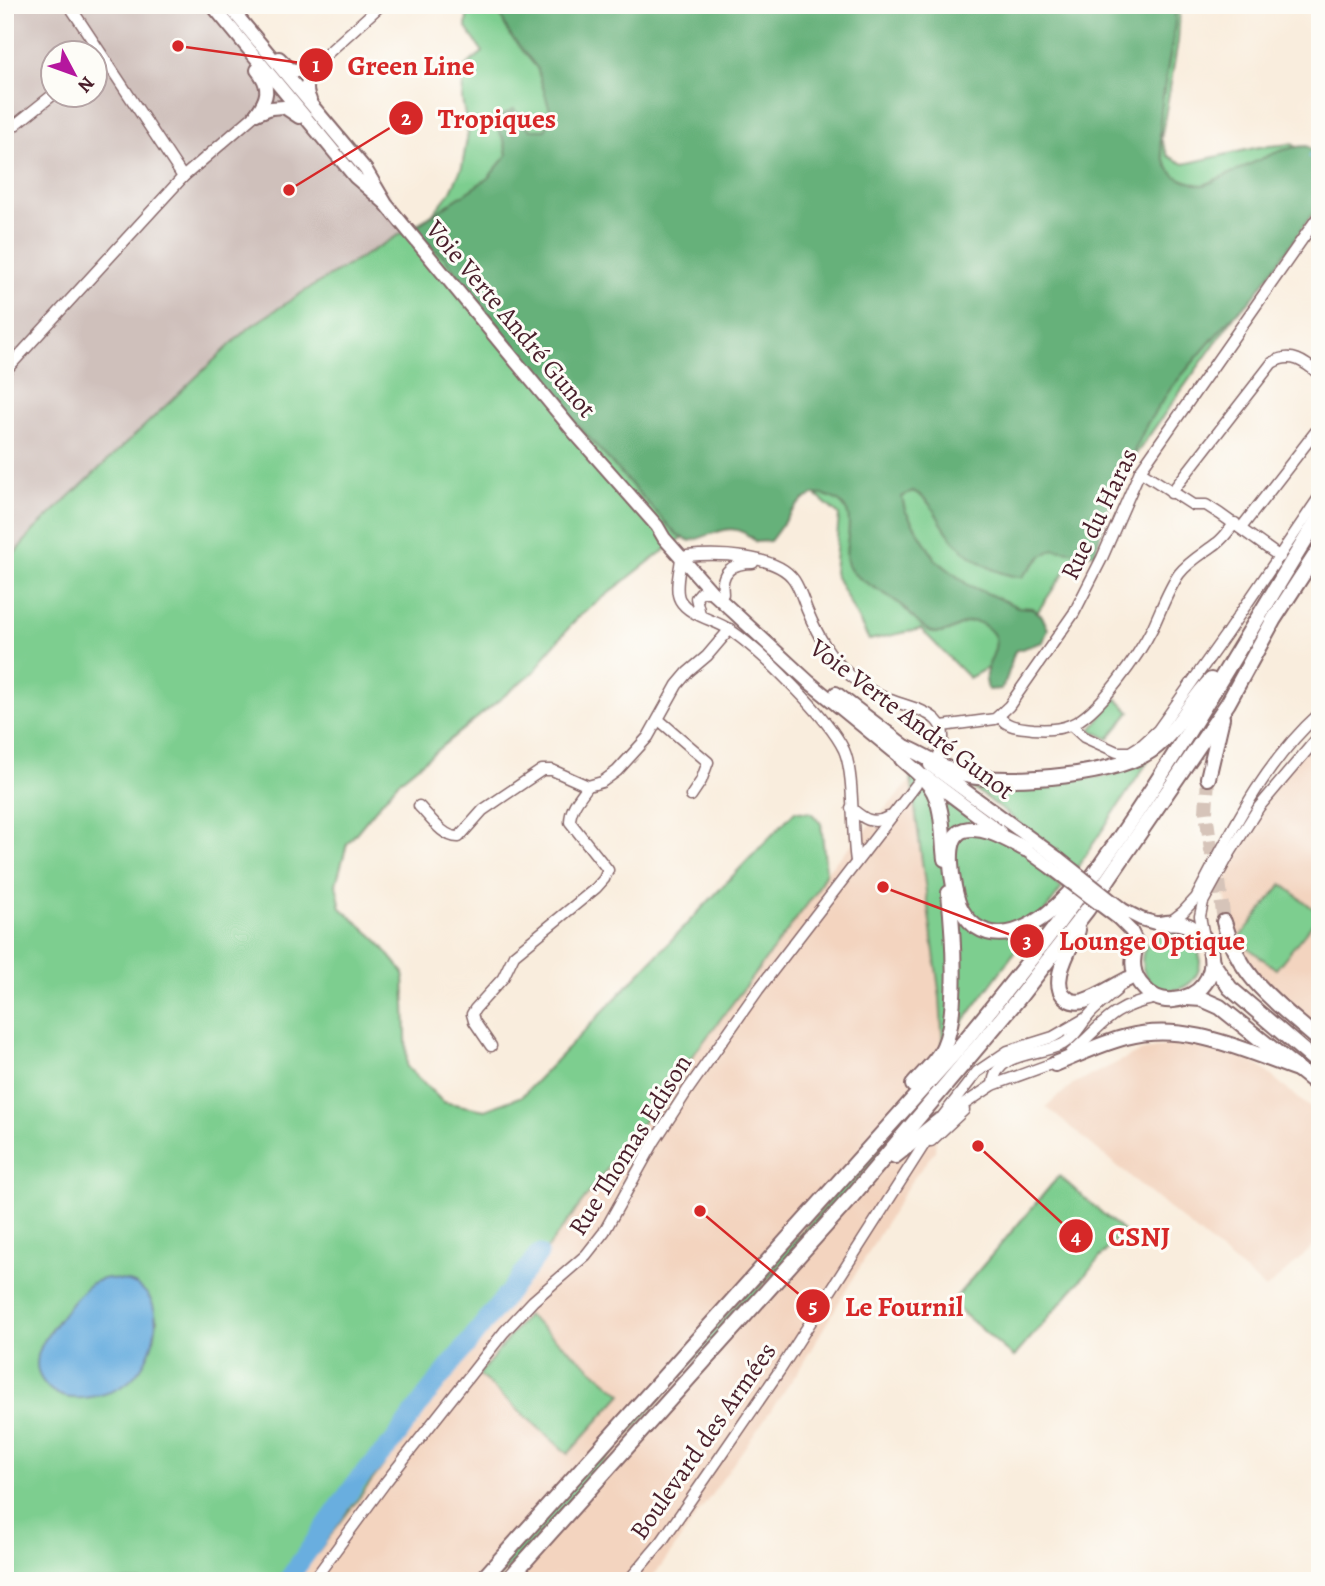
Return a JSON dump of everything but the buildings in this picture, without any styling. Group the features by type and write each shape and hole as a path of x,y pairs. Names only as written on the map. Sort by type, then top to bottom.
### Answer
{"highway":[{"path":"1025,849 994,834 974,829 961,832 954,838 951,858 959,906 975,925 989,933 1019,930 1035,922 1057,906 1073,889 1104,846 1310,526 1319,518"},
{"path":"481,1581 986,1015 1107,857 1197,718 1319,518"},
{"path":"507,1581 853,1195 1018,999 1087,910 1224,708 1274,619 1320,548"},
{"path":"905,754 975,777 1030,778 1108,769 1130,762 1157,747 1211,680"},
{"path":"1208,778 1224,708"},
{"path":"839,1180 943,1049 949,1034 953,994 951,910 939,808 930,786 905,754"},
{"path":"1087,910 1063,964 1059,977 1060,991 1073,1002 1083,1001 1131,975"},
{"path":"1224,922 1230,943 1247,973 1261,989 1320,1041"},
{"path":"1164,923 1188,924 1205,937 1211,951 1212,962 1205,983 1187,998"},
{"path":"1131,975 1137,943"},
{"path":"1212,962 1230,988 1320,1065"},
{"path":"1131,975 1157,998 1202,999 1220,1007 1320,1087"},
{"path":"1055,1064 1126,1037 1176,1034 1222,1042 1297,1069"},
{"path":"853,1195 914,1139 939,1121"}],"main road":[{"path":"256,114 267,98 267,84 225,30 222,8 240,12 289,68 302,70 318,62"},
{"name":"Voie Verte André Gunot","path":"222,8 366,170 386,204 575,432 657,526 664,538 741,616 809,682 1121,914 1164,923"},
{"name":"Voie Verte André Gunot","path":"222,8 321,137 355,177 386,204"},
{"path":"318,62 308,78 306,91 326,124"},
{"path":"256,114 271,108 284,107 292,110 321,137"},
{"name":"Voie Verte André Gunot","path":"905,754 982,820 1025,849 1056,864"},
{"name":"Voie Verte André Gunot","path":"1121,914 1137,943"}],"street":[{"path":"69,5 87,38"},
{"path":"318,62 381,5"},
{"path":"108,72 183,177"},
{"path":"5,132 38,106"},
{"path":"5,371 183,177 256,114"},
{"name":"Rue du Haras","path":"999,716 1074,613 1102,558 1140,471 1320,214"},
{"path":"1171,493 1272,363 1283,358 1299,359 1320,375"},
{"path":"942,726 984,721 999,716 1014,727 1051,730 1071,725 1094,707 1122,675 1151,631 1182,571 1238,526 1320,426"},
{"path":"1140,471 1193,505 1206,505 1280,557"},
{"path":"1071,725 1084,737 1117,752 1130,752 1143,744 1158,730 1320,496"},
{"path":"856,861 849,769 843,748 791,685 763,657 730,629 685,607 679,600 684,557 744,557 782,570 794,580 817,634 842,668 870,690 923,712 942,726 944,736 939,755"},
{"path":"700,614 696,598 701,592 718,593 724,577 735,565 766,564"},
{"path":"419,807 453,838 459,837 483,810 542,770 552,770 588,786 602,782 617,771 648,737 683,678 730,629"},
{"path":"1164,923 1184,912 1196,898 1248,800 1289,743 1320,713"},
{"path":"659,720 708,762 701,781 691,796"},
{"path":"1205,937 1200,916 1203,902 1230,853 1259,807 1320,735"},
{"path":"1289,743 1295,743 1302,748 1299,760"},
{"path":"1282,752 1286,762 1299,760"},
{"name":"Rue Thomas Edison","path":"313,1581 393,1473 504,1332 533,1301 586,1255 604,1232 678,1104 758,990 916,785"},
{"path":"491,1046 474,1021 472,1014 475,1009 503,978 514,955 604,879 608,870 570,822 570,814 588,786"},
{"path":"851,808 867,820 876,822 894,813"},
{"path":"993,1085 994,1075 1003,1065 1070,1039 1086,1018 1131,975"},
{"path":"939,1121 993,1085 1055,1064 1070,1054 1104,1021 1133,1002 1157,998"},
{"name":"Boulevard des Armées","path":"628,1581 662,1541 758,1401 939,1121 977,1072 994,1058 1018,1046 1059,1034 1086,1018"},
{"path":"1026,1072 1036,1052"},
{"name":"Boulevard des Armées","path":"923,1148 984,1091"}],"shaded area":[{"path":"5,5 235,5 415,226 303,292 247,329 33,531 5,565"},
{"path":"1320,729 1320,1034 1265,986 1234,939 1223,886 1259,807"},
{"path":"911,781 940,998 943,1049 935,1151 909,1184 797,1373 660,1568 648,1581 296,1581 815,894 826,872"},
{"path":"1171,1044 1210,1044 1251,1059 1320,1116 1320,1241 1266,1289 1046,1107 1073,1084 1139,1052"}],"green space":[{"path":"468,5 1180,5 1178,41 1161,139 1168,156 1184,164 1259,147 1292,144 1307,153 1320,196 1116,482 1070,564 1007,657 969,678 921,629 869,640 834,573 839,515 811,491 688,534 655,557 577,618 536,670 398,782 347,844 336,884 341,908 376,939 404,973 407,1067 443,1102 485,1110 522,1096 795,811 811,813 821,823 826,872 815,894 296,1581 5,1581 5,565 33,531 247,329 303,292 432,215 451,191 462,167 468,133 462,99 464,67 483,52 466,28","holes":["107,1278 148,1296 157,1320 154,1340 50,1331 91,1284"]},
{"path":"495,5 1175,5 1175,24 1160,129 1162,152 1170,170 1186,181 1204,185 1283,150 1307,146 1319,155 1320,202 1252,299 1229,320 1171,388 1147,424 1110,502 1095,554 1054,549 1042,556 1022,577 1001,573 981,563 963,549 920,495 913,491 902,497 905,510 935,559 968,585 1018,607 1032,608 1042,616 1048,629 1043,642 1015,651 1001,689 988,690 986,674 996,642 994,635 985,626 972,621 943,633 931,632 897,602 854,574 848,565 846,554 849,520 846,509 838,501 823,495 807,498 793,510 770,541 756,542 732,529 690,541 677,535 560,406 444,257 422,238 418,225 488,178 507,155 498,129 502,116 514,109 521,121 531,130 545,130 552,117 537,68 510,35"},
{"path":"1116,698 1130,712 1108,739 1091,730"},
{"path":"907,748 1056,858 1045,875 1062,888 943,1049 940,998"},
{"path":"1151,757 1077,868 987,798 955,777 975,782 985,788 1108,776 1135,767"},
{"path":"1143,811 1081,911 891,1142 497,1581 487,1581 915,1106"},
{"path":"1282,884 1320,914 1276,969 1238,940"},
{"path":"1165,932 1177,932 1192,940 1200,955 1200,967 1192,982 1177,990 1165,990 1150,982 1142,967 1142,955 1150,940"},
{"path":"1059,1176 1123,1231 1014,1357 951,1303"},
{"path":"527,1315 622,1394 568,1454 479,1375"}],"water":[{"path":"107,1278 134,1284 150,1299 156,1324 150,1351 136,1374 120,1387 86,1398 59,1395 50,1390 42,1380 37,1362 39,1352 48,1334 81,1292 92,1283"}],"waterway":[{"path":"1310,156 1320,146"},
{"path":"287,1581 357,1481 393,1442 426,1396 539,1254"}],"tunnel":[{"path":"1208,778 1206,812 1224,922"}],"place":[{"name":"Green Line","path":"178,46"},
{"name":"Tropiques","path":"289,190"},
{"name":"Lounge Optique","path":"883,887"},
{"name":"CSNJ","path":"978,1146"},
{"name":"Le Fournil","path":"700,1211"}]}
